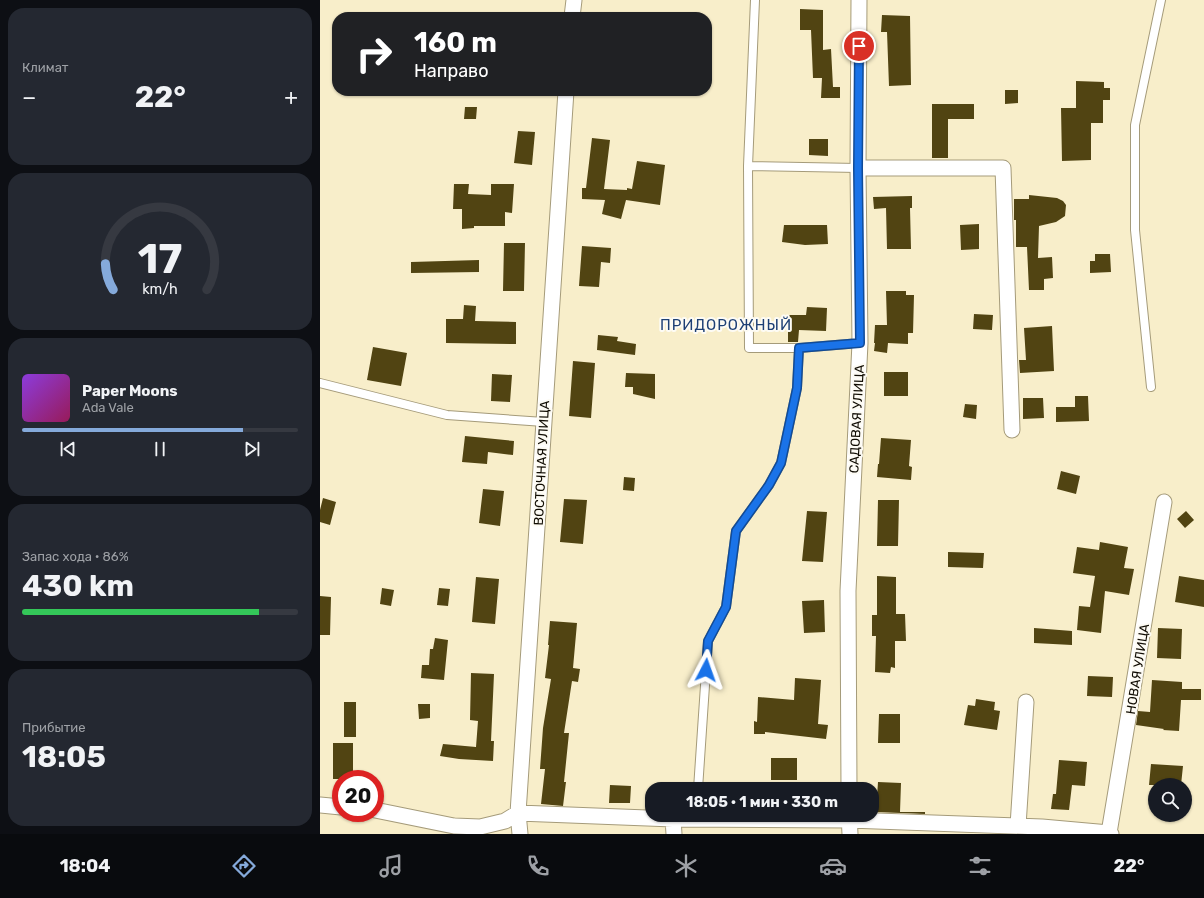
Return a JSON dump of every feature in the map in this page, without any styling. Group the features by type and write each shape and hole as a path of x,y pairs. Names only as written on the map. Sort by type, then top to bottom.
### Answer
{"street":[{"path":"573,12 574,0"},
{"name":"САДОВАЯ УЛИЦА","path":"849,782 848,591 860,343 858,168 859,0"},
{"name":"ВОСТОЧНАЯ УЛИЦА","path":"520,834 518,813 566,96"},
{"path":"858,168 1003,168 1012,430"},
{"name":"НОВАЯ УЛИЦА","path":"1110,833 1164,502"},
{"path":"1018,826 1026,702"},
{"path":"320,805 332,806"},
{"path":"384,812 454,826 480,827 505,820 518,813 674,827 685,822"},
{"path":"824,822 1018,826 1042,831 1110,833"}],"lane":[{"path":"755,0 748,166 749,348 799,348 860,343"},
{"path":"1152,387 1135,230 1135,125 1161,0"},
{"path":"748,166 858,168"},
{"path":"698,782 708,641 726,607 736,531 769,485 781,463 797,388 799,348"},
{"path":"320,383 446,415 544,422"}],"building":[{"path":"800,9 823,10 823,50 831,49 833,87 840,87 840,98 821,98 822,78 813,78 811,30 800,30"},
{"path":"882,15 910,16 911,85 889,86 887,32 881,32"},
{"path":"1076,81 1104,82 1104,88 1110,88 1110,100 1103,100 1103,123 1091,123 1091,160 1062,161 1061,108 1076,108"},
{"path":"1005,90 1018,90 1018,103 1005,104"},
{"path":"932,104 974,104 974,119 948,119 948,158 932,158"},
{"path":"465,107 477,107 476,119 464,119"},
{"path":"518,131 535,132 532,165 514,163"},
{"path":"592,138 610,140 604,189 632,189 637,161 665,165 660,205 626,200 621,219 602,214 605,200 582,199 582,188 586,188"},
{"path":"809,139 828,139 828,156 809,155"},
{"path":"454,184 469,184 468,194 491,195 491,184 514,184 512,213 505,212 505,226 474,226 474,228 462,229 462,209 453,209"},
{"path":"1029,195 1057,198 1063,201 1066,205 1065,216 1056,222 1039,226 1038,258 1052,257 1053,278 1044,279 1044,290 1029,290 1027,247 1016,247 1014,199 1029,199"},
{"path":"912,196 912,208 910,208 911,249 887,249 886,208 874,209 873,197"},
{"path":"979,224 979,249 961,250 960,225"},
{"path":"784,225 827,225 828,244 805,245 782,242"},
{"path":"504,243 525,243 524,291 503,291"},
{"path":"582,246 611,248 610,263 601,262 599,287 579,286"},
{"path":"1095,254 1110,254 1111,272 1090,273 1090,261 1095,261"},
{"path":"479,260 479,272 411,273 411,262"},
{"path":"886,291 906,291 906,295 914,295 913,333 908,333 908,344 888,343 887,353 874,351 875,325 887,325"},
{"path":"464,305 476,306 475,321 516,322 516,344 446,343 446,319 463,319"},
{"path":"807,307 827,308 826,331 799,330 798,342 788,342 788,315 806,315"},
{"path":"974,314 993,315 992,330 973,329"},
{"path":"1052,326 1054,371 1020,373 1019,360 1026,360 1024,328"},
{"path":"598,335 618,337 617,341 636,344 635,355 597,350"},
{"path":"373,347 407,353 401,386 367,380"},
{"path":"573,361 595,363 591,418 569,416"},
{"path":"884,372 908,372 908,396 884,396"},
{"path":"626,373 655,374 655,399 633,394 633,387 625,387"},
{"path":"492,374 512,375 510,402 491,401"},
{"path":"1075,396 1088,396 1089,421 1056,422 1056,407 1075,407"},
{"path":"1023,398 1043,398 1044,418 1023,419"},
{"path":"965,404 977,405 976,419 963,417"},
{"path":"465,436 514,441 513,455 488,452 487,464 462,462"},
{"path":"881,438 911,440 909,466 912,467 911,480 877,477"},
{"path":"1061,471 1080,476 1076,494 1057,489"},
{"path":"624,477 635,478 634,491 623,490"},
{"path":"483,489 504,491 500,526 479,523"},
{"path":"323,498 336,502 330,525 320,522 320,510"},
{"path":"564,499 587,500 583,544 560,542"},
{"path":"878,500 899,500 898,546 877,546"},
{"path":"807,511 827,512 823,562 802,561"},
{"path":"1186,511 1194,520 1185,528 1177,519"},
{"path":"1100,542 1128,547 1124,568 1134,569 1129,595 1105,591 1101,633 1077,630 1079,606 1090,607 1095,576 1073,573 1077,547 1099,550"},
{"path":"948,552 984,553 983,568 948,567"},
{"path":"877,576 896,577 896,614 905,614 906,641 895,641 895,668 891,667 890,673 875,672 876,636 872,636 872,615 877,615"},
{"path":"1179,576 1204,580 1204,607 1175,602"},
{"path":"476,577 499,579 495,624 472,622"},
{"path":"382,588 394,590 391,606 380,604"},
{"path":"439,588 450,589 448,606 437,605"},
{"path":"320,596 331,597 330,635 320,635"},
{"path":"824,600 825,632 804,633 802,601"},
{"path":"550,621 577,623 573,668 580,669 578,682 572,681 564,733 569,733 563,806 541,804 545,769 540,769 543,728 551,679 545,678"},
{"path":"1034,628 1072,631 1072,645 1034,643"},
{"path":"1158,628 1182,629 1181,659 1157,658"},
{"path":"435,638 448,640 444,680 421,678 422,665 429,665 430,649 433,649"},
{"path":"471,673 494,674 491,741 494,741 493,761 459,759 440,756 443,744 476,747 478,721 470,720"},
{"path":"1088,676 1113,677 1112,697 1087,696"},
{"path":"795,678 821,680 818,724 828,725 826,739 765,732 765,734 754,734 754,721 757,722 758,697 794,700"},
{"path":"1152,680 1182,682 1182,689 1201,689 1201,700 1181,700 1179,731 1163,730 1164,729 1136,725 1138,711 1150,712"},
{"path":"976,699 995,702 994,710 1000,711 997,730 964,725 968,705 975,706"},
{"path":"344,702 356,702 356,737 344,737"},
{"path":"418,704 430,704 430,718 419,719"},
{"path":"879,714 900,714 900,743 878,743"},
{"path":"333,743 353,743 353,770 333,770"},
{"path":"771,758 797,758 797,780 771,780"},
{"path":"1059,760 1087,762 1085,786 1072,785 1069,810 1051,809 1053,794 1056,794"},
{"path":"1151,764 1183,766 1182,778 1150,778"},
{"path":"879,782 901,783 900,812 925,812 925,814 879,812"},
{"path":"610,785 631,786 630,803 609,803"}],"district":[{"name":"ПРИДОРОЖНЫЙ","path":"726,325"}],"route":[{"path":"706,670 708,641 726,607 736,531 769,485 781,463 797,388 799,348 860,343 858,168 859,46"}]}
